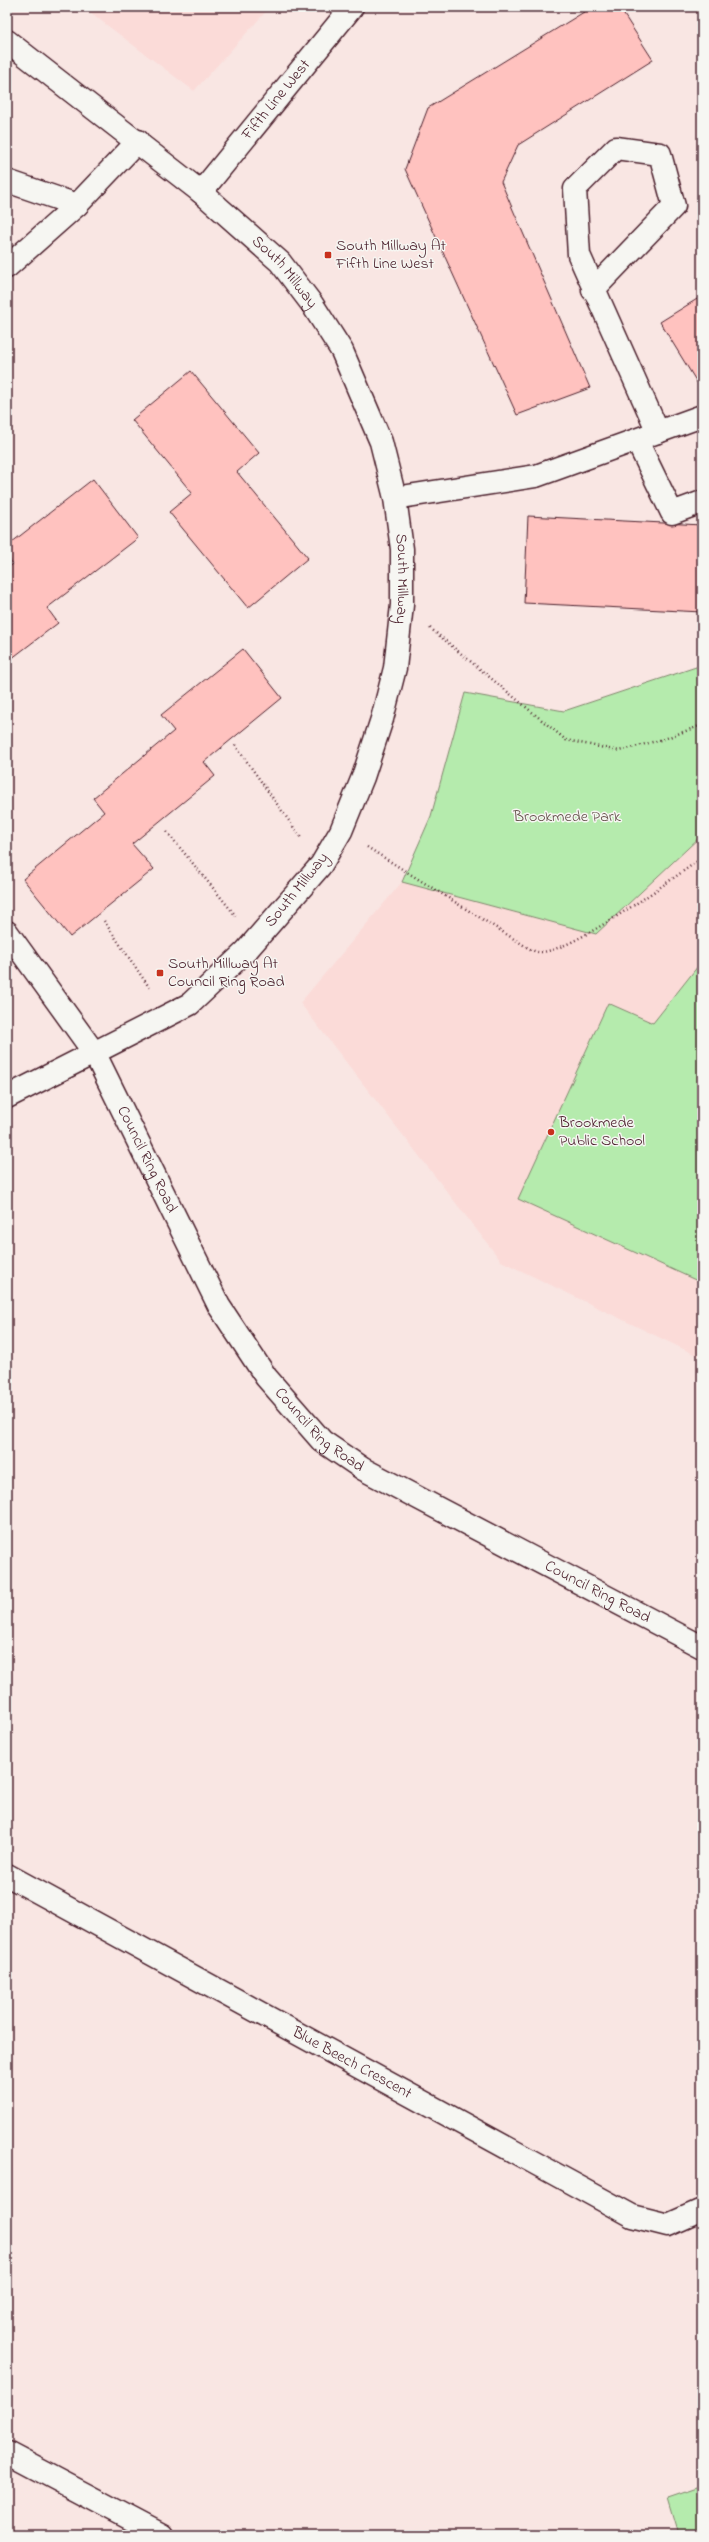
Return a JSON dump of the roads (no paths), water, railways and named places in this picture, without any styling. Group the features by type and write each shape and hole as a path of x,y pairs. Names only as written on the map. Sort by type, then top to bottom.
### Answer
{"street":[{"name":"Fifth Line West","path":"201,192 352,7"},
{"name":"South Millway","path":"7,41 138,141 201,192 280,262 312,304 342,351 381,442 395,498 402,550 402,605 395,668 382,718 362,777 341,830 321,865 256,940 190,1004 95,1054 7,1097"},
{"path":"7,267 77,205 138,141"},
{"path":"593,290 674,206 660,154 616,148 575,189 579,255 593,290 658,432"},
{"path":"7,182 77,205"},
{"path":"395,498 536,476 637,441 702,416"},
{"path":"637,441 672,513 702,502"},
{"name":"Council Ring Road","path":"7,932 95,1054 219,1306 266,1377 322,1441 363,1469 702,1647"},
{"name":"Blue Beech Crescent","path":"7,1875 632,2216 668,2224 702,2210"},
{"path":"7,2453 162,2535"}],"place":[{"name":"South Millway At Fifth Line West","path":"328,255"},
{"name":"South Millway At Council Ring Road","path":"160,973"},
{"name":"Brookmede Public School","path":"551,1132"}],"park label":[{"name":"Brookmede Park","path":"567,817"}]}
